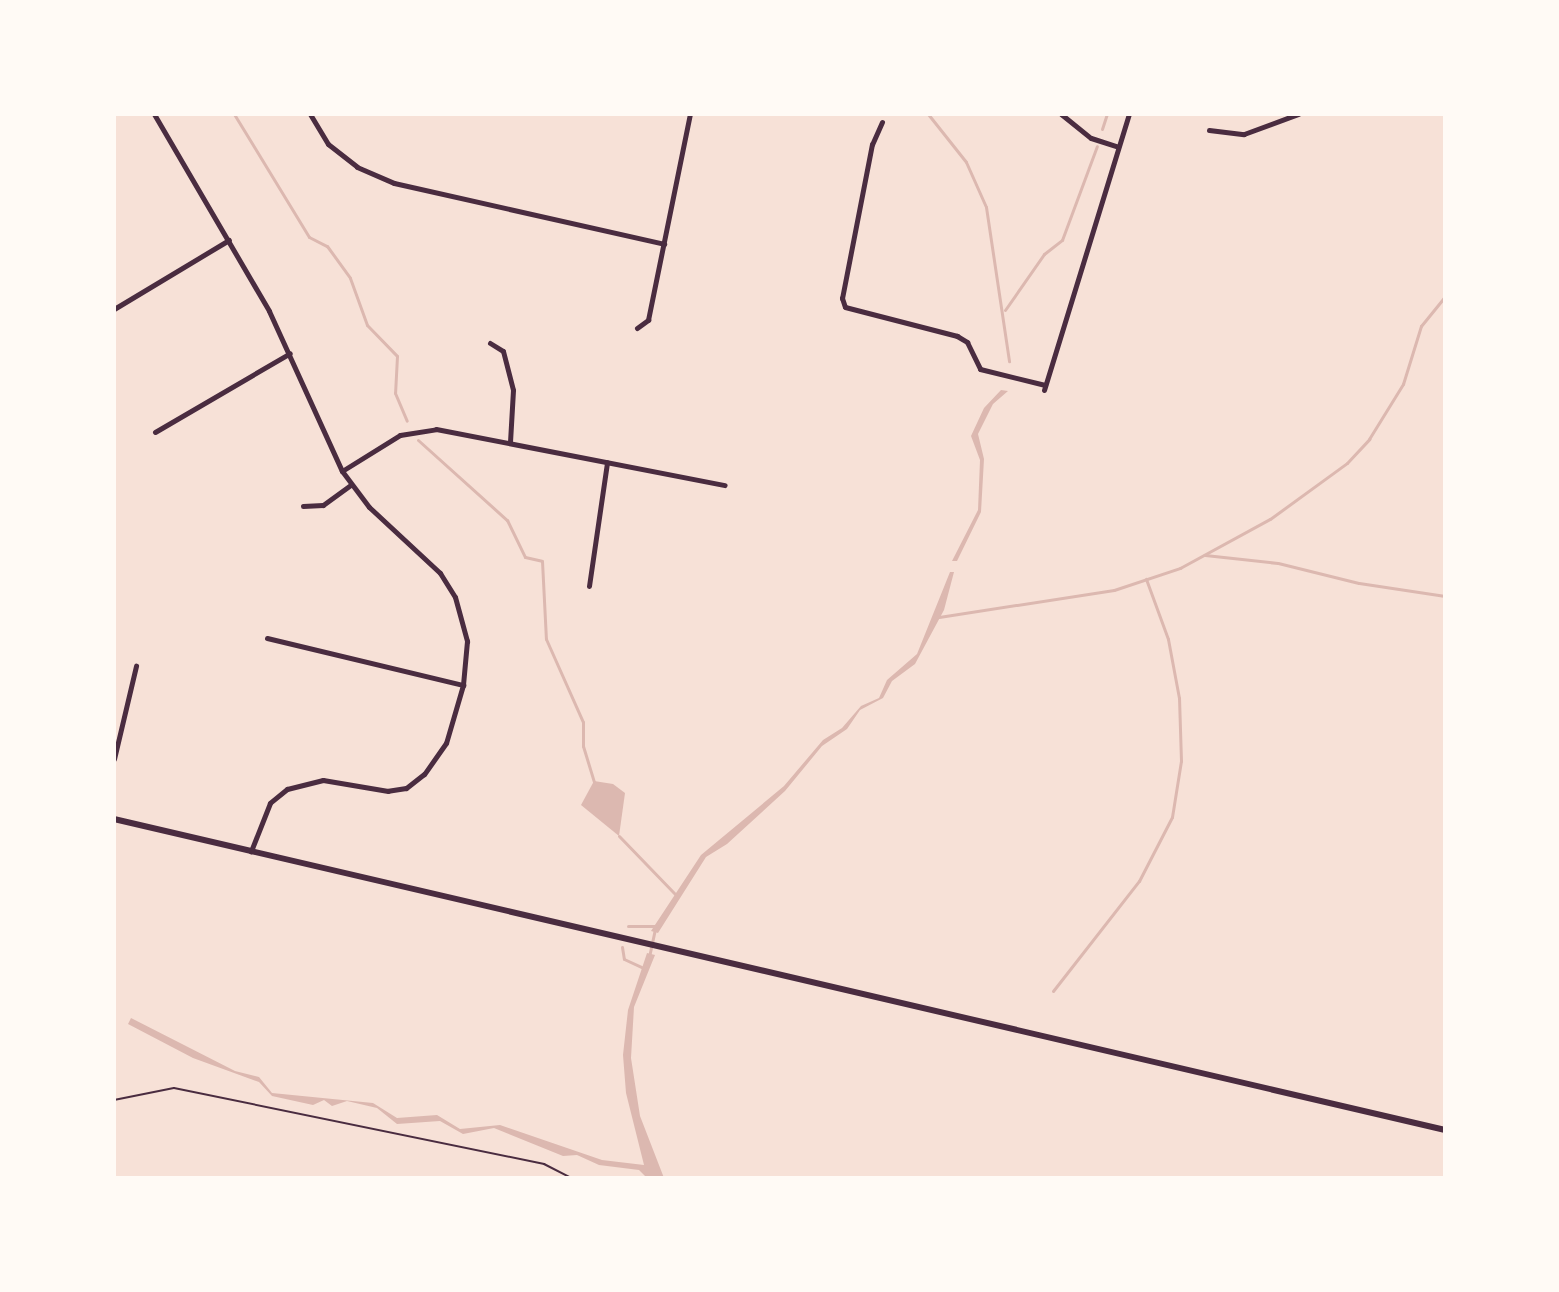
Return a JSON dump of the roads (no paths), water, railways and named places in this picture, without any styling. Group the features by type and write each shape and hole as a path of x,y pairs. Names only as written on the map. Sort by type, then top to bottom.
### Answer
{"street":[{"path":"154,114 229,240 290,353 342,471 390,529 428,559 455,597 467,641 463,685 446,743 424,774 406,788 388,791 323,780 287,789 270,803 251,851"},
{"path":"310,114 328,144 357,167 394,183 664,244"},
{"path":"637,328 648,320 689,114"},
{"path":"1061,114 1091,138 1118,147"},
{"path":"882,122 866,175 842,298 845,307 957,336 967,342 980,369 1044,388 1129,114"},
{"path":"1209,130 1244,134 1286,123 1298,114"},
{"path":"114,309 229,240"},
{"path":"490,343 503,351 513,390 510,442"},
{"path":"155,432 290,353"},
{"path":"342,471 416,430 510,442 725,485"},
{"path":"589,586 607,462"},
{"path":"303,506 323,505 351,485"},
{"path":"267,638 463,685"},
{"path":"114,759 136,666"},
{"path":"114,819 1445,1130"}],"lane":[{"path":"114,1100 174,1088 544,1164 572,1178"}],"waterway":[{"path":"234,114 309,237 327,246 350,278 367,325 397,356 395,393 407,421"},
{"path":"928,114 966,162 986,207 1009,361"},
{"path":"1102,129 1107,114"},
{"path":"1005,310 1044,254 1062,240 1097,146"},
{"path":"939,617 1114,590 1180,568 1270,519 1347,463 1369,439 1403,384 1421,326 1445,296"},
{"path":"418,440 507,520 525,557 542,561 546,639 583,722 583,746 594,781"},
{"path":"1205,555 1278,563 1359,583 1445,596"},
{"path":"1053,991 1139,881 1172,817 1181,761 1179,698 1168,639 1146,579"},
{"path":"619,836 676,895"},
{"path":"628,926 657,926"},
{"path":"649,957 655,929"},
{"path":"622,947 624,959 645,969"}]}
